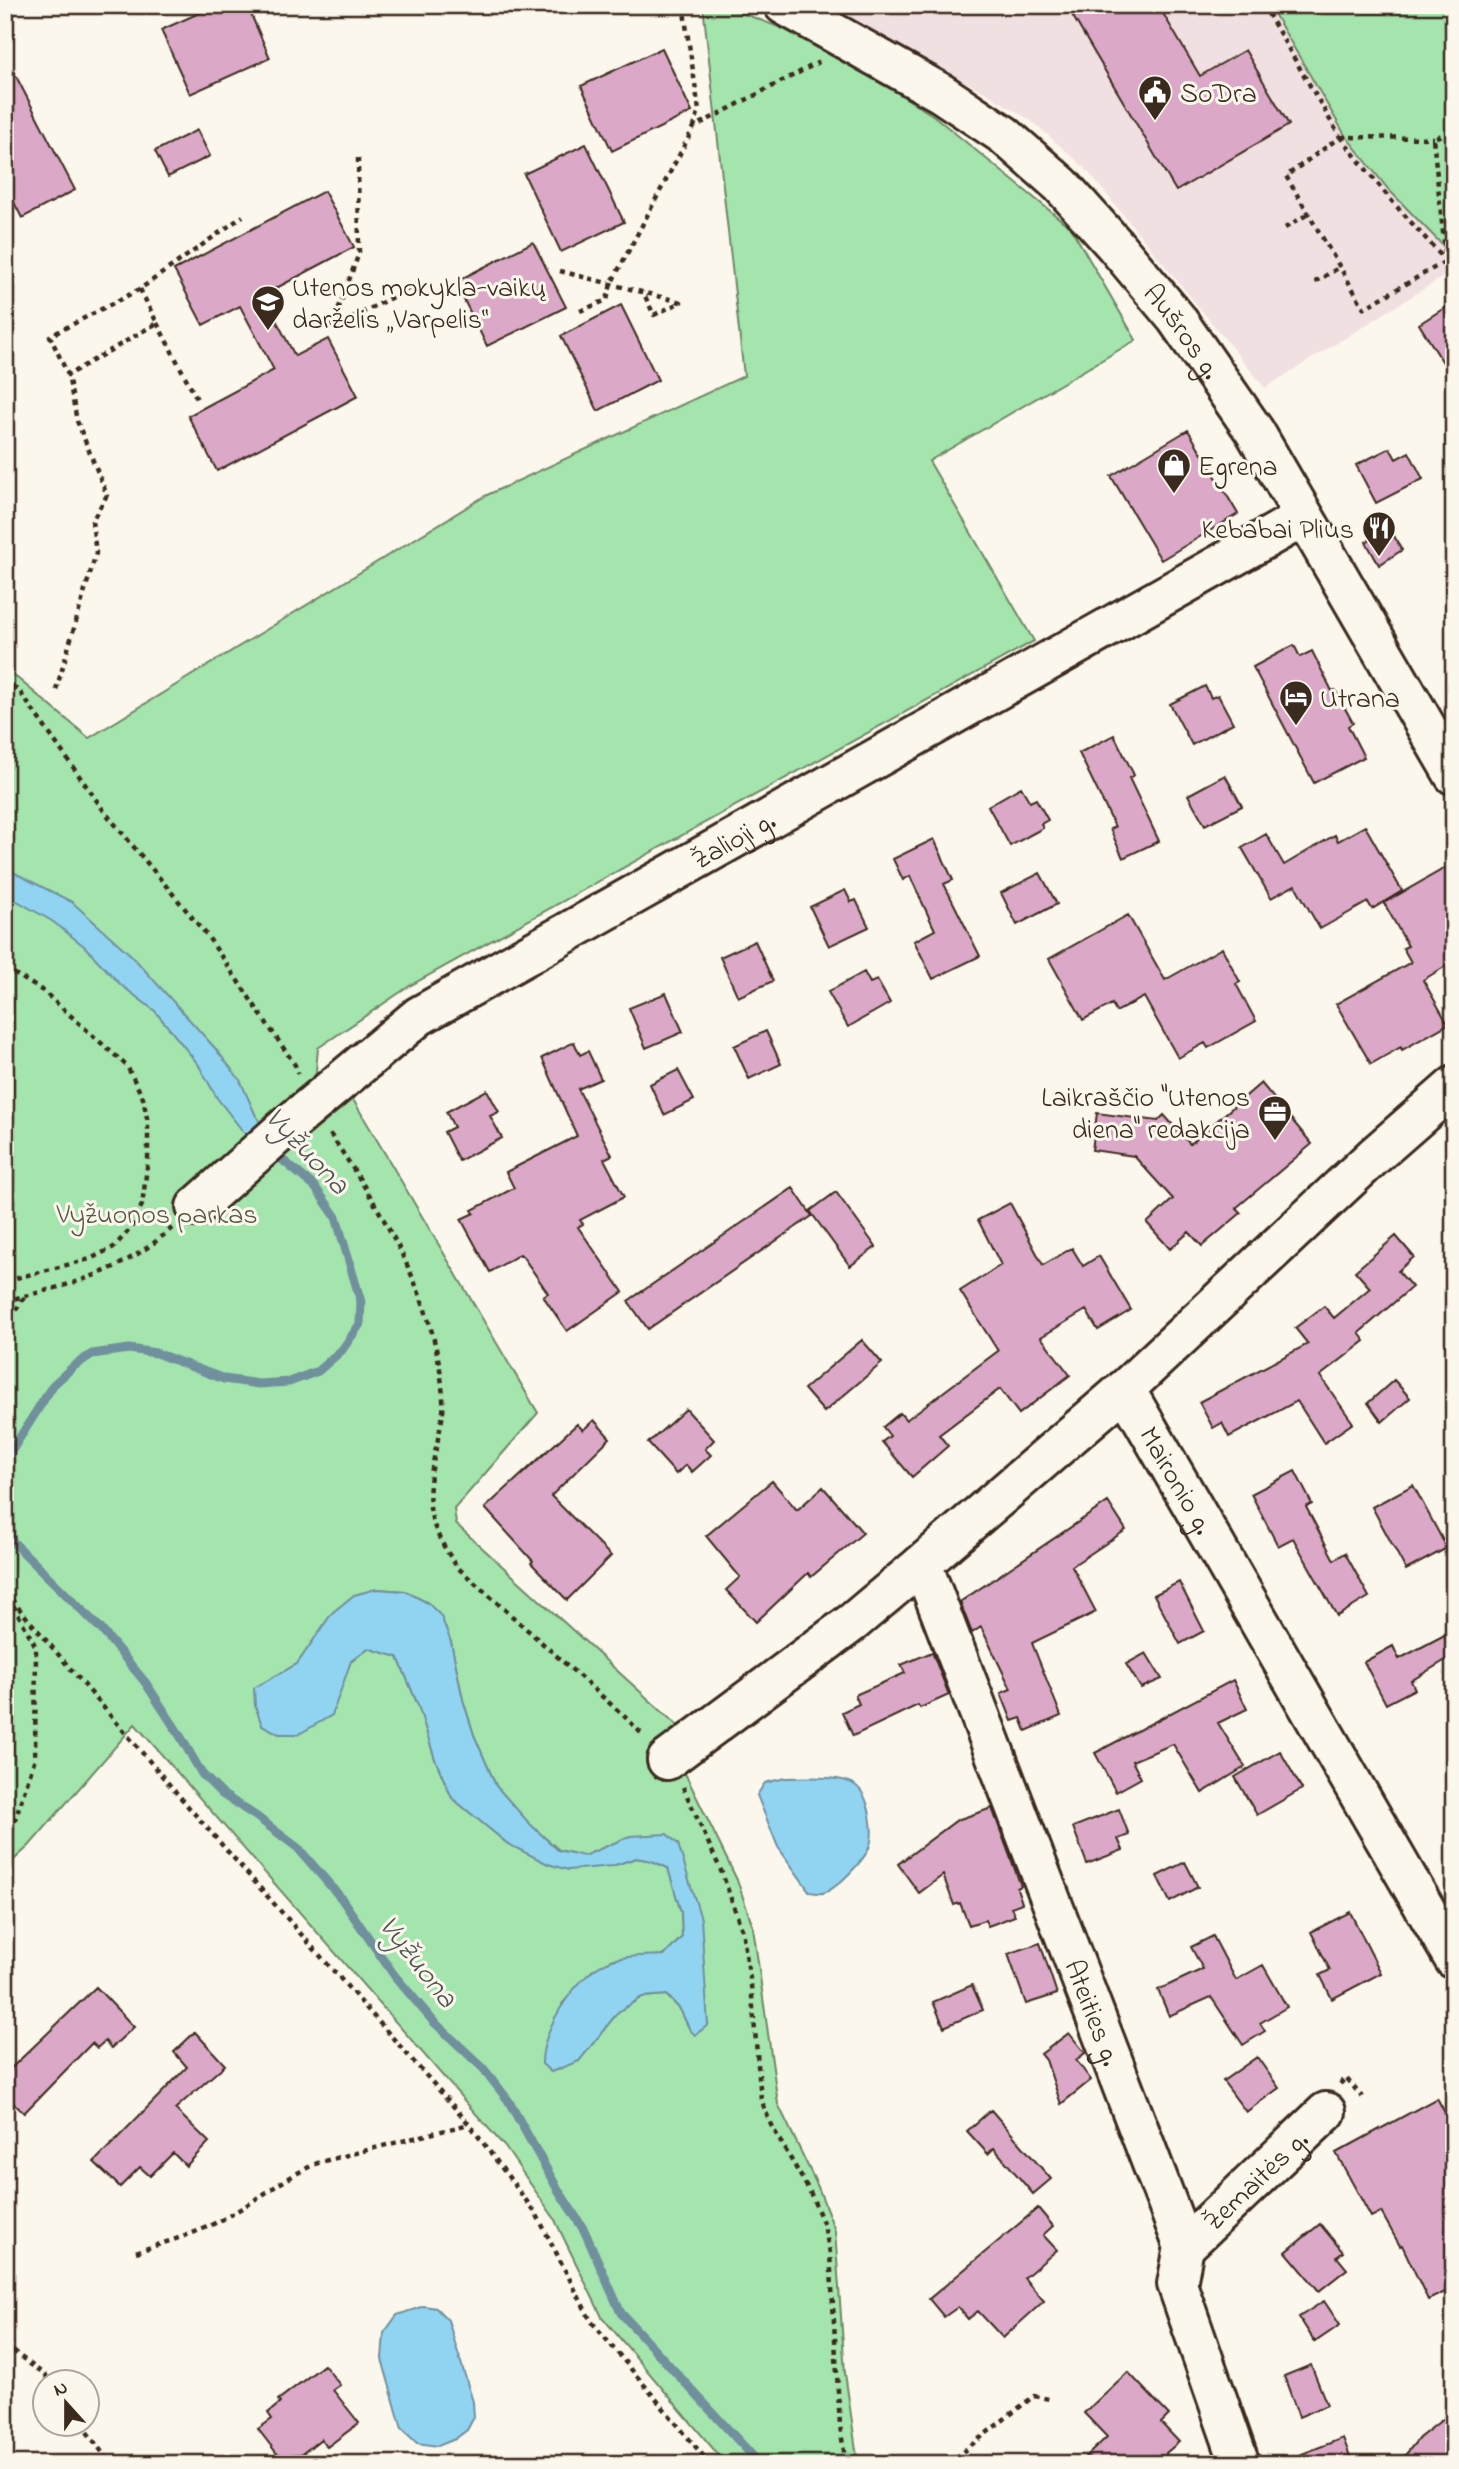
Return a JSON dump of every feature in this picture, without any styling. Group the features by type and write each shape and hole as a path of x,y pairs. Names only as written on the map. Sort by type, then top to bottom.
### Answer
{"street":[{"name":"Aušros g.","path":"784,5 941,93 993,128 1061,185 1115,245 1176,318 1255,432 1454,775"},
{"name":"Žalioji g.","path":"196,1207 298,1116 419,1016 1304,517"},
{"path":"667,1760 853,1622 922,1564 1125,1389 1374,1156 1454,1086"},
{"name":"Maironio g.","path":"1125,1389 1454,1959"},
{"name":"Ateities g.","path":"922,1564 1184,2247"},
{"name":"Žemaitės g.","path":"1184,2247 1326,2112"},
{"path":"1184,2247 1177,2284 1240,2464"}],"path":[{"path":"580,311 607,300 611,284 694,127 699,110 683,5"},
{"path":"1263,5 1340,137 1390,199 1454,268"},
{"path":"694,127 855,44"},
{"path":"1446,261 1364,308 1286,176 1340,137 1433,138 1454,131"},
{"path":"1433,138 1446,261"},
{"path":"358,158 359,253 331,328 423,281"},
{"path":"1284,228 1308,214"},
{"path":"56,690 96,553 92,521 107,495 77,421 68,375 50,336 140,289 243,216"},
{"path":"1315,282 1340,267"},
{"path":"560,271 643,292 681,302 654,315 643,292"},
{"path":"140,289 197,399"},
{"path":"68,375 157,323"},
{"path":"5,680 20,692 104,811 206,934 295,1065 298,1116 364,1184 394,1236 428,1319 440,1374 443,1410 429,1489 431,1514 439,1538 457,1566 624,1716 667,1760 686,1792 722,1873 743,1930 751,1985 761,2099 771,2125 810,2192 824,2225 830,2253 840,2426 846,2464"},
{"path":"5,968 43,990 127,1066 143,1098 148,1123 148,1160 142,1205 131,1228 114,1247 90,1259 5,1281"},
{"path":"5,1301 101,1275 131,1260 196,1207"},
{"path":"5,1328 26,1296"},
{"path":"5,1850 35,1758 36,1647 6,1593"},
{"path":"6,1593 192,1811 469,2124 537,2215 592,2321 710,2464"},
{"path":"1346,2078 1363,2097"},
{"path":"136,2252 207,2227 267,2194 299,2171 320,2162 469,2124"},
{"path":"5,2345 36,2368"},
{"path":"947,2464 1034,2396 1049,2399"},
{"path":"92,2438 111,2464"}],"shaded area":[{"path":"819,5 1269,5 1345,135 1388,189 1454,257 1454,270 1265,388 1085,168 1033,122 983,91"}],"green space":[{"name":"Vyžuonos parkas","path":"703,5 722,5 819,43 934,116 1071,228 1136,340 929,461 1034,641 411,985 318,1048 312,1118 351,1096 538,1413 454,1509 456,1524 679,1727 680,1763 737,1880 753,1927 778,2104 818,2187 835,2231 845,2373 858,2464 726,2464 602,2317 554,2218 505,2147 135,1724 29,1846 5,1868 5,668 89,738 485,496 744,376","holes":["376,1589 405,1591 428,1603 451,1642 463,1700 474,1735 496,1786 529,1824 559,1850 584,1856 614,1843 678,1844 708,2025 690,2030 680,2009 666,1995 642,1997 618,2012 579,2061 562,2004 592,1971 614,1959 665,1955 682,1937 681,1912 668,1868 636,1858 612,1866 508,1844 452,1798 398,1657 368,1648 352,1661 254,1688 297,1664 314,1640"]},
{"path":"1269,5 1454,5 1454,257 1388,189 1345,135"}],"water":[{"path":"5,868 72,902 132,956 214,1047 240,1080 256,1116 267,1131 266,1161 217,1098 198,1064 155,1011 121,985 84,946 52,921 5,894"},
{"path":"376,1589 405,1591 428,1603 441,1616 451,1642 463,1700 474,1735 496,1786 558,1850 584,1856 630,1836 667,1834 678,1844 701,1919 708,2025 695,2035 680,2009 667,1995 642,1997 618,2012 579,2061 551,2072 542,2064 543,2049 555,2017 589,1974 602,1964 616,1959 665,1955 682,1937 681,1912 668,1868 636,1858 612,1866 568,1870 548,1864 508,1844 452,1798 398,1657 368,1648 351,1661 332,1715 299,1734 279,1734 262,1725 255,1706 254,1688 297,1664 332,1613 354,1595"},
{"path":"785,1778 821,1778 849,1782 860,1790 868,1806 871,1835 868,1850 850,1873 824,1893 810,1892 778,1847 757,1795 765,1783"},
{"path":"424,2306 436,2308 448,2320 473,2402 474,2417 467,2430 438,2446 417,2443 402,2429 382,2359 384,2333 397,2315"}],"building":[{"path":"217,5 247,5 270,58 190,94 161,30"},
{"path":"1084,5 1158,5 1200,76 1245,50 1289,125 1176,191 1071,13"},
{"path":"662,48 692,112 612,151 581,86"},
{"path":"5,55 75,190 22,218 5,185"},
{"path":"197,130 210,156 168,177 155,151"},
{"path":"586,144 624,222 561,252 524,174"},
{"name":"Utenos mokykla-vaikų darželis „Varpelis“","path":"324,191 354,247 263,295 295,356 328,339 358,396 217,471 188,416 274,370 240,306 203,325 174,270"},
{"path":"533,242 566,307 487,346 455,282"},
{"path":"1454,302 1454,380 1419,324"},
{"path":"621,305 658,380 598,411 561,336"},
{"name":"Egrena","path":"1188,430 1238,514 1161,560 1111,476"},
{"path":"1390,448 1396,459 1409,452 1423,479 1376,503 1356,465"},
{"path":"1390,529 1402,550 1379,565 1366,542"},
{"path":"1294,645 1300,657 1312,651 1332,691 1335,690 1353,723 1348,726 1364,757 1314,783 1253,667"},
{"path":"1205,686 1211,698 1218,695 1233,723 1192,745 1170,704"},
{"path":"1114,735 1134,775 1129,778 1159,841 1123,858 1110,829 1115,827 1079,753"},
{"path":"1225,775 1242,806 1205,825 1188,795"},
{"path":"1021,787 1030,802 1036,799 1048,820 1041,824 1043,828 1010,846 988,806"},
{"path":"1365,826 1402,891 1372,909 1368,902 1320,929 1295,885 1271,898 1242,848 1266,834 1284,865 1335,835 1338,841"},
{"path":"934,839 953,880 944,884 980,956 933,979 914,941 935,930 910,876 903,880 893,859"},
{"path":"1454,863 1454,961 1423,980 1448,1024 1371,1064 1336,1004 1411,962 1403,948 1408,946 1384,903"},
{"path":"1040,873 1057,904 1017,925 1001,893"},
{"path":"845,890 851,902 856,900 869,927 829,946 810,907"},
{"path":"1128,915 1165,980 1222,948 1240,982 1236,984 1256,1021 1208,1048 1205,1043 1178,1058 1144,997 1116,1012 1112,1004 1083,1020 1049,959"},
{"path":"755,941 773,981 738,997 720,957"},
{"path":"864,972 870,983 877,980 890,1003 848,1027 828,992"},
{"path":"666,993 683,1032 646,1048 629,1008"},
{"path":"766,1031 781,1064 749,1079 734,1046"},
{"path":"574,1042 580,1055 588,1051 601,1079 578,1089 612,1155 604,1159 624,1197 580,1220 583,1224 578,1227 623,1292 567,1331 543,1296 548,1293 523,1257 520,1254 490,1272 461,1219 474,1213 472,1210 514,1188 506,1172 577,1136 542,1058"},
{"path":"678,1070 694,1100 664,1115 650,1084"},
{"path":"1261,1083 1312,1144 1236,1208 1241,1213 1202,1246 1189,1232 1170,1249 1147,1223 1173,1199 1134,1156 1092,1150 1097,1113 1158,1121 1164,1115 1190,1144"},
{"path":"487,1090 499,1112 490,1116 502,1138 459,1161 444,1132 454,1127 446,1112"},
{"path":"793,1188 812,1216 648,1329 628,1301"},
{"path":"836,1192 876,1247 850,1266 810,1211"},
{"path":"1010,1203 1043,1265 1072,1248 1083,1266 1099,1256 1131,1310 1098,1330 1086,1310 1041,1337 1070,1375 1019,1414 1000,1389 939,1435 948,1446 912,1477 882,1442 890,1436 883,1427 900,1413 906,1420 998,1351 960,1291 1001,1265 978,1220"},
{"path":"1396,1236 1414,1257 1398,1271 1412,1287 1359,1333 1365,1341 1320,1376 1353,1423 1324,1443 1297,1401 1229,1437 1222,1423 1213,1428 1199,1402 1308,1344 1295,1328 1324,1306 1334,1318 1370,1288 1355,1271"},
{"path":"862,1340 882,1363 824,1412 804,1389"},
{"path":"1394,1380 1410,1398 1382,1422 1368,1403"},
{"path":"686,1409 714,1440 705,1449 711,1455 692,1472 686,1465 676,1474 648,1443"},
{"path":"594,1420 610,1438 551,1496 611,1556 567,1600 531,1563 533,1561 485,1508 577,1424 583,1430"},
{"path":"1295,1471 1312,1504 1306,1507 1334,1560 1345,1553 1369,1597 1337,1616 1293,1538 1278,1546 1251,1494"},
{"path":"772,1481 797,1510 823,1487 863,1533 811,1577 808,1573 756,1622 726,1590 740,1577 706,1536"},
{"path":"1413,1485 1447,1548 1406,1570 1372,1507"},
{"path":"1108,1502 1126,1530 1072,1566 1096,1612 1032,1643 1061,1716 1026,1731 1021,1718 1012,1721 1001,1693 1011,1689 981,1627 972,1633 960,1602"},
{"path":"1179,1582 1204,1631 1180,1644 1154,1595"},
{"path":"1454,1630 1454,1655 1411,1681 1415,1689 1386,1704 1364,1662 1393,1646 1399,1659"},
{"path":"932,1652 949,1695 920,1708 918,1705 853,1736 842,1712 859,1704 855,1695 905,1673 901,1665"},
{"path":"1146,1653 1162,1679 1141,1688 1126,1664"},
{"path":"1233,1680 1247,1709 1218,1723 1245,1767 1202,1793 1173,1744 1132,1761 1141,1778 1116,1792 1095,1753"},
{"path":"1280,1751 1302,1789 1257,1815 1235,1777"},
{"path":"992,1808 1021,1886 1017,1888 1022,1903 1011,1907 1015,1916 988,1926 985,1920 969,1925 960,1903 954,1905 943,1875 919,1893 898,1864 957,1820"},
{"path":"1119,1809 1129,1835 1118,1839 1123,1850 1087,1864 1073,1827"},
{"path":"1185,1862 1198,1887 1170,1902 1157,1876"},
{"path":"1350,1912 1381,1973 1332,1999 1320,1975 1330,1970 1311,1932"},
{"path":"1213,1936 1236,1980 1263,1965 1287,2007 1260,2023 1265,2031 1243,2045 1211,1997 1169,2016 1158,1990 1203,1969 1191,1947"},
{"path":"1040,1943 1057,1994 1026,2004 1008,1954"},
{"path":"972,1985 983,2010 944,2027 933,2002"},
{"path":"96,1987 134,2027 111,2048 105,2041 97,2048 92,2043 24,2113 5,2095 5,2074"},
{"path":"195,2032 225,2065 175,2109 209,2142 186,2166 173,2153 150,2176 140,2167 120,2187 94,2162 187,2067 174,2052"},
{"path":"1069,2033 1085,2053 1076,2060 1091,2080 1061,2104 1046,2060 1041,2054"},
{"path":"1257,2057 1279,2088 1246,2112 1223,2081"},
{"path":"1437,2098 1454,2129 1454,2288 1428,2300 1402,2245 1400,2246 1381,2212 1371,2217 1336,2153"},
{"path":"991,2110 1051,2179 1033,2194 994,2148 988,2154 967,2131"},
{"path":"1038,2208 1053,2226 1043,2235 1057,2250 1024,2278 1044,2301 1003,2338 978,2311 968,2319 958,2307 944,2317 929,2299"},
{"path":"1320,2224 1343,2252 1337,2257 1347,2269 1319,2291 1286,2252"},
{"path":"1324,2301 1340,2325 1315,2342 1299,2317"},
{"path":"324,2365 340,2385 333,2390 359,2423 327,2447 321,2439 289,2464 285,2464 258,2429 272,2419 268,2413 280,2403 278,2400"},
{"path":"1311,2365 1327,2405 1299,2417 1284,2376"},
{"path":"1128,2372 1169,2415 1161,2423 1179,2442 1166,2453 1168,2464 1078,2464 1107,2437 1084,2413"},
{"path":"1443,2419 1454,2431 1454,2453 1441,2464 1398,2464 1419,2438"},
{"path":"1343,2438 1353,2464 1281,2462"}],"waterway":[{"name":"Vyžuona","path":"5,1461 53,1385 92,1354 129,1349 156,1353 224,1379 259,1384 289,1382 318,1371 342,1350 360,1324 361,1302 336,1217 315,1187 273,1152"},
{"name":"Vyžuona","path":"5,1517 13,1542 101,1629 145,1682 202,1774 222,1794 298,1848 341,1898 394,1975 433,2021 483,2068 508,2100 557,2188 584,2230 621,2313 760,2464"}],"place":[{"name":"SoDra","path":"1155,122"},
{"name":"Utenos mokykla-vaikų darželis „Varpelis“","path":"268,332"},
{"name":"Egrena","path":"1174,495"},
{"name":"Kebabai Plius","path":"1379,558"},
{"name":"Utrana","path":"1296,727"},
{"name":"Laikraščio \"Utenos diena\" redakcija","path":"1275,1142"}]}
